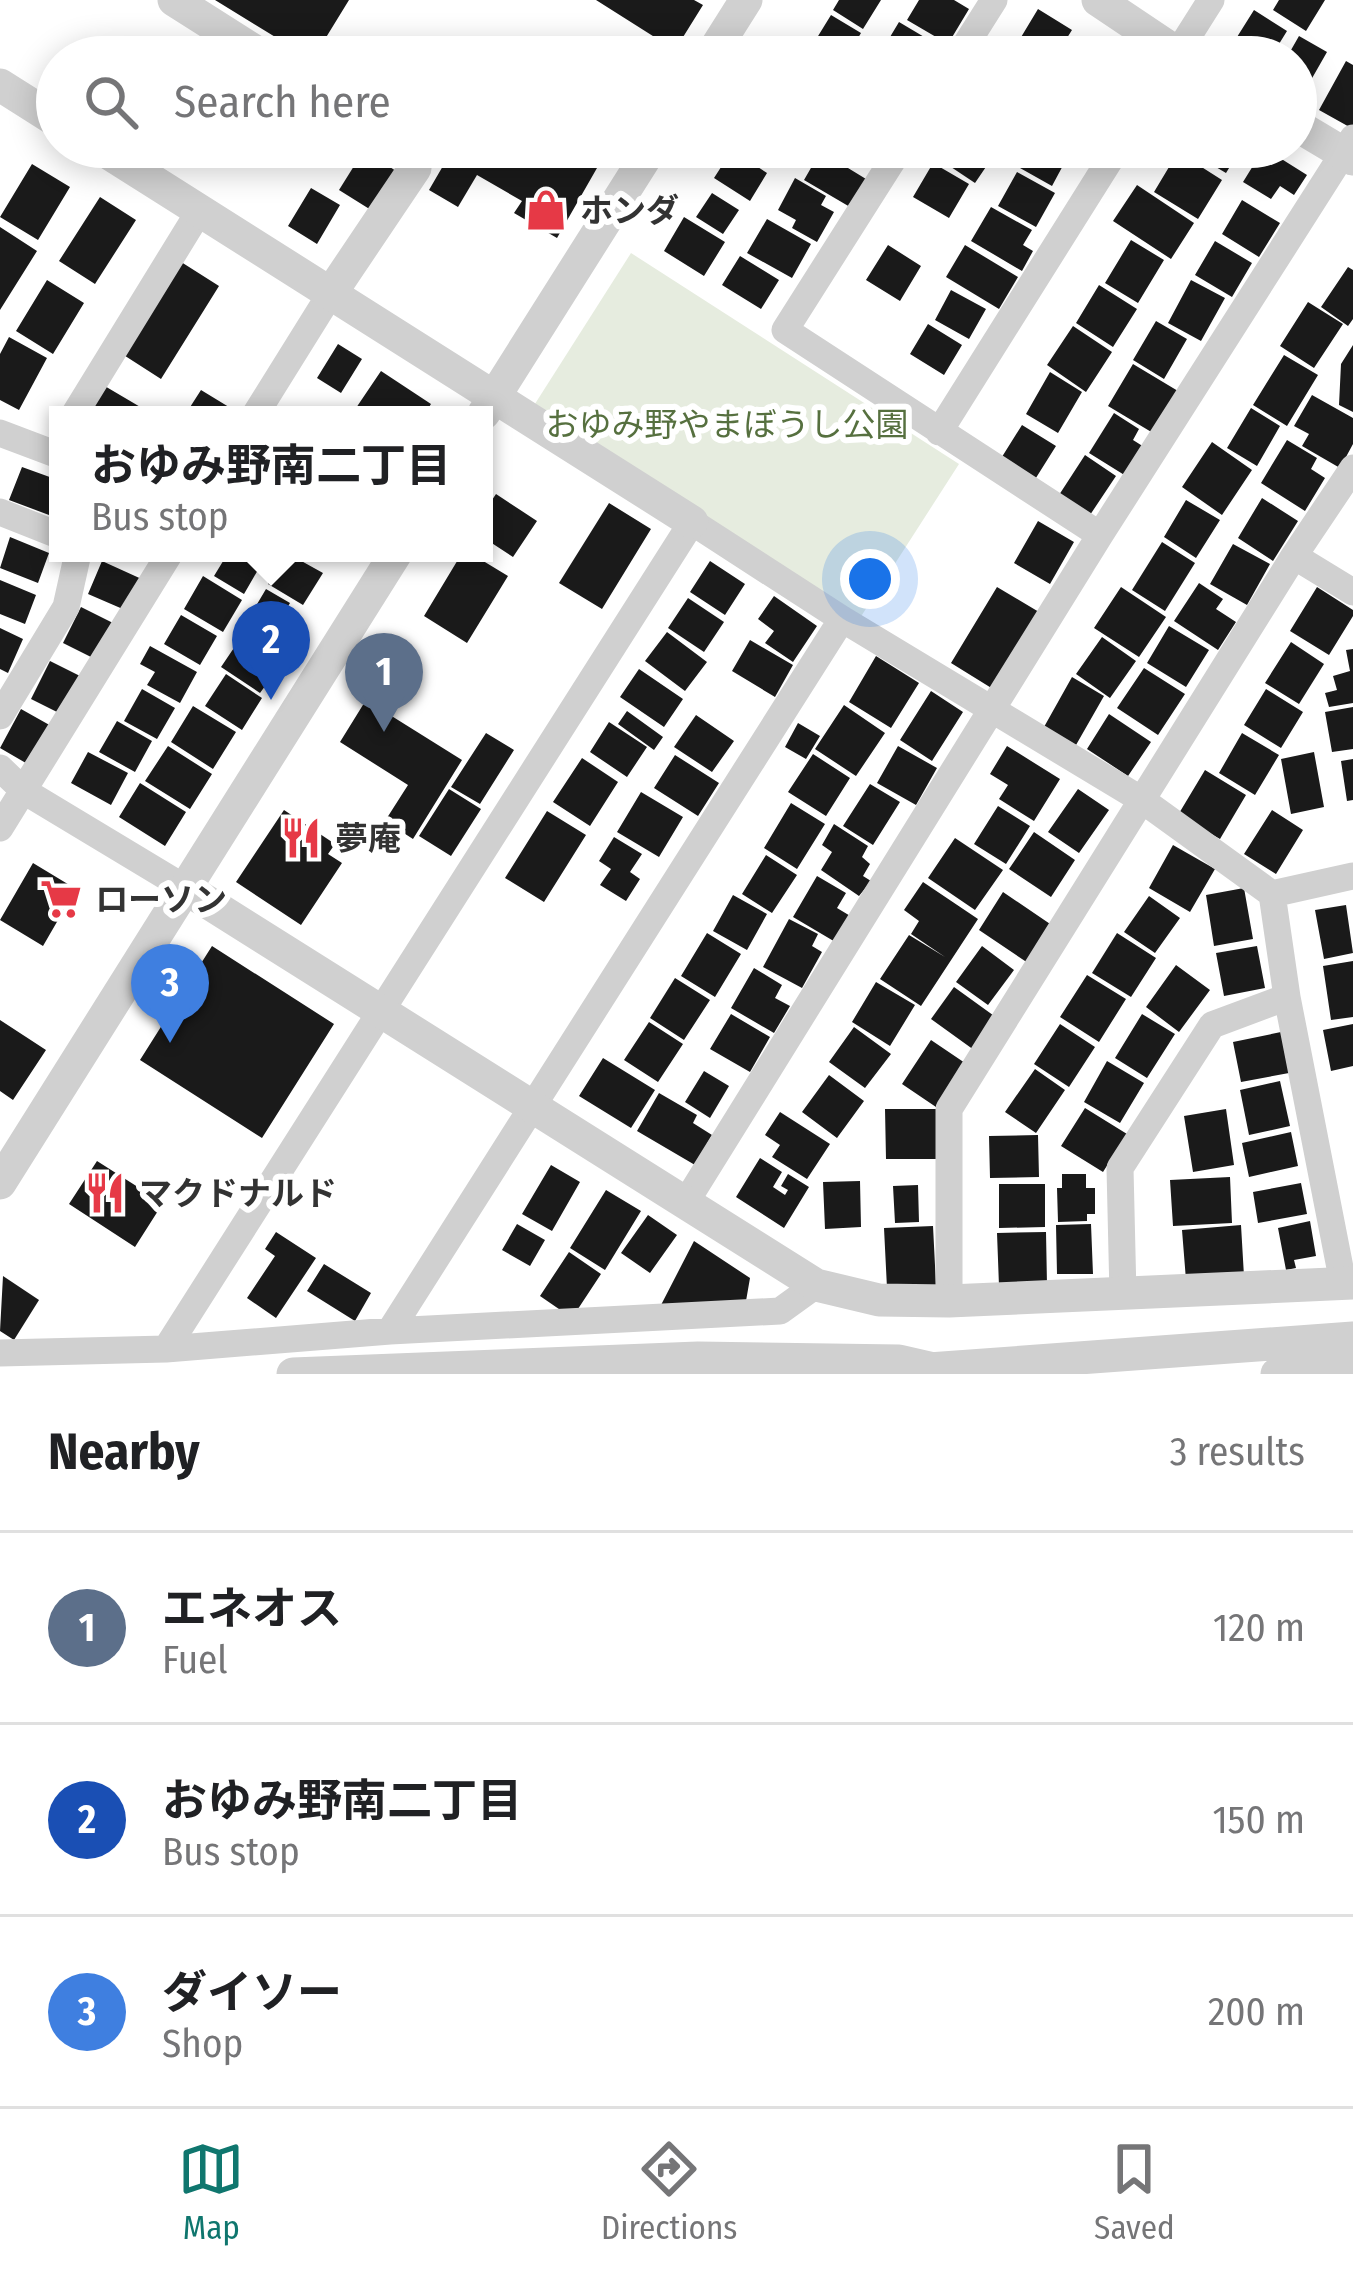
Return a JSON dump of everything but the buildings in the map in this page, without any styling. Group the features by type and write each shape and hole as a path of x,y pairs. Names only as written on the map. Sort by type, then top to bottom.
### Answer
{"street":[{"path":"174,0 231,36"},
{"path":"723,36 746,0"},
{"path":"971,36 994,0"},
{"path":"1098,0 1149,36"},
{"path":"1190,36 1211,0"},
{"path":"0,86 36,108"},
{"path":"686,1202 1100,535 1350,150 1317,135"},
{"path":"133,168 331,293 489,405 639,168"},
{"path":"261,406 415,168"},
{"path":"888,168 785,330 1100,535"},
{"path":"939,432 1105,168"},
{"path":"80,406 200,210"},
{"path":"0,767 24,791 816,1285 879,1300 949,1301 1348,1283 1287,997 1272,894 1142,800 842,619 692,522 493,407"},
{"path":"0,433 49,447"},
{"path":"949,1301 949,1109 1353,468"},
{"path":"0,512 49,531"},
{"path":"166,1349 692,522"},
{"path":"1294,556 1353,592"},
{"path":"0,716 66,607 76,562"},
{"path":"0,828 164,562"},
{"path":"0,1183 390,562"},
{"path":"390,1331 842,619"},
{"path":"1272,894 1353,876"},
{"path":"1123,1295 1120,1168 1212,1024 1287,997"},
{"path":"0,1353 166,1349 390,1331 780,1311 816,1285"},
{"path":"865,1374 1353,1338"},
{"path":"292,1374 698,1358 899,1361 934,1369"},
{"path":"1277,1374 1353,1369"}],"green space":[{"name":"おゆみ野やまぼうし公園","path":"631,253 959,464 860,618 533,407"}],"place":[{"name":"ホンダ","path":"546,210"},
{"name":"おゆみ野南二丁目","path":"271,700"},
{"name":"エネオス","path":"384,732"},
{"name":"夢庵","path":"301,838"},
{"name":"ローソン","path":"61,899"},
{"name":"ダイソー","path":"170,1043"},
{"name":"マクドナルド","path":"105,1193"}]}
